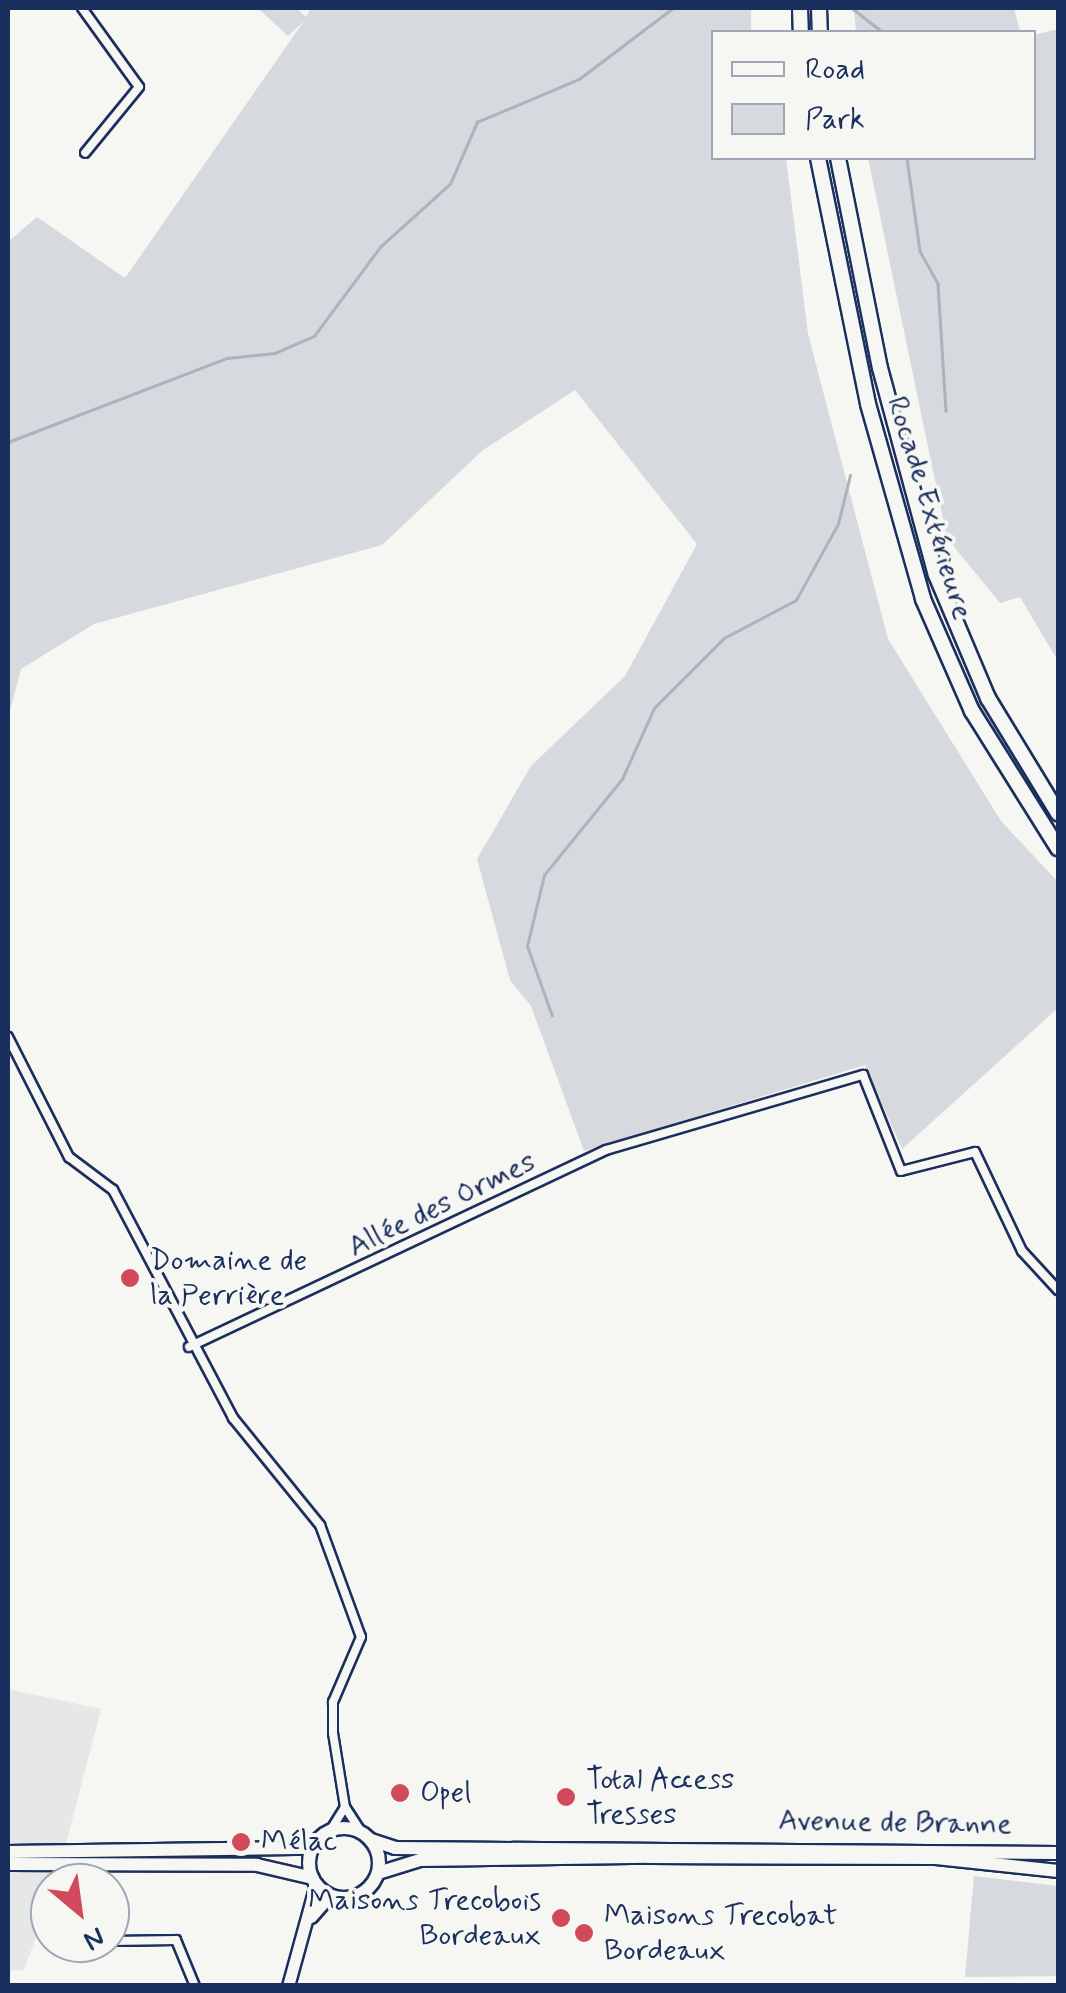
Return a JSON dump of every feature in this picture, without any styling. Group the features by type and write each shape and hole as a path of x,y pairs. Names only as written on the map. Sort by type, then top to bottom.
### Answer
{"highway":[{"name":"Rocade Extérieure","path":"818,160 868,404 923,599 972,711 1058,848"},
{"path":"838,160 936,576 988,698 1058,813"}],"main road":[{"path":"8,1852 313,1848 330,1832 367,1836 378,1874 353,1897 330,1895 315,1881 256,1865 8,1864"},
{"name":"Avenue de Branne","path":"367,1836 395,1848 1058,1853"},
{"path":"313,1848 315,1881"},
{"name":"Avenue de Branne","path":"378,1874 420,1860 632,1858 936,1858 1058,1871"}],"street":[{"path":"82,8 139,86 85,153"},
{"path":"8,1038 69,1157 112,1190 189,1348 320,1525 360,1637 333,1702 345,1807 367,1836"},
{"name":"Allée des Ormes","path":"189,1348 606,1150 863,1076 901,1171 976,1152 1022,1251 1058,1290"},
{"path":"330,1832 345,1807"},
{"path":"288,1986 315,1881"},
{"path":"308,1920 330,1895"},
{"path":"130,1941 176,1940 195,1986"}],"shaded area":[{"path":"8,1689 101,1709 61,1863 30,1863 30,1954 24,1970 8,1971"}],"green space":[{"path":"258,8 296,8 306,17 311,8 751,8 751,30 711,30 711,160 786,160 808,334 888,639 1001,821 1058,882 1058,1008 902,1149 865,1065 584,1151 531,1006 510,980 477,859 531,766 625,676 697,544 575,390 483,450 382,545 94,624 21,669 8,718 8,242 37,217 125,278 304,21 288,36"},
{"path":"854,8 1014,8 1020,30 856,30"},
{"path":"1058,29 1058,661 1020,597 1000,603 947,538 868,160 1036,160 1036,34"},
{"path":"974,1876 1058,1886 1058,1976 965,1977"}],"waterway":[{"path":"8,442 227,358 275,353 314,336 380,247 450,184 477,122 579,79 673,8"},
{"path":"852,8 880,30"},
{"path":"907,160 920,251 938,284 946,411"},
{"path":"552,1016 527,946 544,875 622,779 654,708 724,638 796,600 838,524 850,475"}],"place":[{"name":"Domaine de la Perrière","path":"130,1278"},
{"name":"Opel","path":"400,1793"},
{"name":"Total Access Tresses","path":"566,1797"},
{"name":"Mélac","path":"241,1842"},
{"name":"Maisons Trecobois Bordeaux","path":"561,1918"},
{"name":"Maisons Trecobat Bordeaux","path":"584,1933"}]}
